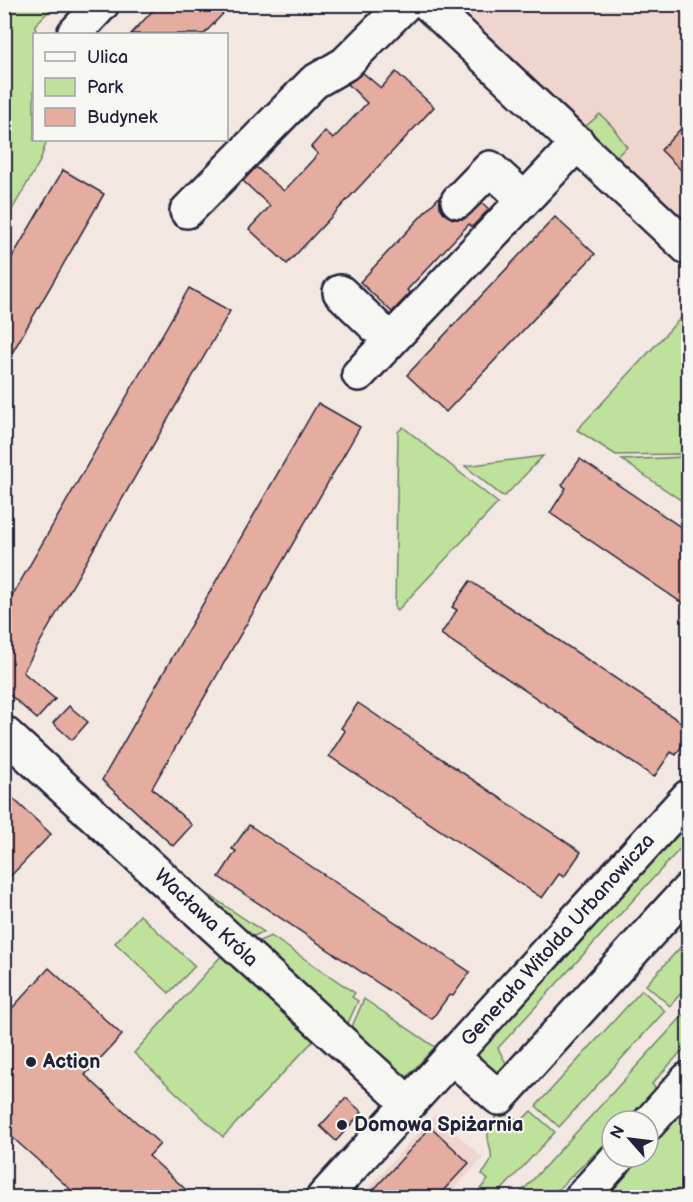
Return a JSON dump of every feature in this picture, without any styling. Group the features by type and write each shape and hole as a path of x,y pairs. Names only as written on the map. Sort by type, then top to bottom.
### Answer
{"street":[{"path":"75,33 102,4"},
{"path":"187,210 314,82 345,64 405,4"},
{"path":"428,4 688,248"},
{"path":"359,374 578,143"},
{"path":"458,201 490,168 524,199"},
{"path":"340,292 390,340"},
{"name":"Wacława Króla","path":"4,733 408,1103"},
{"name":"Generała Witolda Urbanowicza","path":"323,1197 688,797"},
{"name":"Generała Witolda Urbanowicza","path":"451,1056 499,1098 688,890"},
{"path":"660,1110 688,1079"},
{"path":"581,1197 607,1169"}],"shaded area":[{"path":"458,5 688,5 688,224"},
{"path":"435,1114 483,1158 446,1197 359,1198"}],"green space":[{"path":"5,4 55,5 35,25 36,33 33,33 33,141 47,141 40,161 5,222"},
{"path":"600,114 627,147 614,158 583,134 585,127"},
{"path":"688,310 688,505 622,460 684,457 679,454 616,455 577,430"},
{"path":"403,427 498,503 397,611 395,609 398,432"},
{"path":"543,456 505,496 465,466"},
{"path":"684,822 688,825 688,840 498,1048 508,1067 501,1073 493,1073 478,1061 478,1050"},
{"path":"199,888 264,932 241,941 193,897"},
{"path":"140,915 195,966 169,993 115,943"},
{"path":"271,936 355,993 352,997 358,1001 343,1034 247,946"},
{"path":"688,939 688,985 670,1006 646,985"},
{"path":"222,955 315,1039 223,1137 134,1053"},
{"path":"642,990 665,1011 559,1127 536,1106"},
{"path":"364,999 435,1047 405,1079 347,1038"},
{"path":"688,1010 688,1044 652,1084 656,1089 637,1109 600,1109 600,1149 550,1197 517,1197"},
{"path":"688,1102 688,1179 671,1197 604,1198 628,1169 660,1169 660,1133"},
{"path":"531,1111 555,1132 495,1197 472,1198 488,1180 482,1174 491,1160 488,1135 491,1124 501,1112 521,1121"}],"building":[{"path":"159,4 232,4 205,33 132,33"},
{"path":"396,72 434,107 287,264 249,229 270,206 243,181 256,167 284,191 318,154 311,147 325,131 333,139 367,103 348,84 363,73 381,88"},
{"path":"688,121 688,177 661,150"},
{"path":"63,170 104,194 4,367 4,271"},
{"path":"440,196 440,207 453,219 464,219 482,203 489,209 472,227 469,224 407,290 410,293 392,312 360,282"},
{"path":"555,217 595,254 446,412 407,375"},
{"path":"189,288 230,311 23,672 55,699 37,719 10,695 4,704 4,610"},
{"path":"318,403 360,427 152,788 192,825 173,846 102,780"},
{"path":"580,459 688,532 688,607 550,513 566,488 562,485"},
{"path":"470,581 688,727 688,736 676,755 671,752 654,777 441,634 457,610 452,607"},
{"path":"358,703 581,852 564,877 559,874 542,898 329,756 345,731 341,728"},
{"path":"69,706 88,722 72,740 53,723"},
{"path":"4,790 51,834 4,883"},
{"path":"249,825 470,972 453,996 449,995 432,1019 219,877 236,851 232,849"},
{"path":"49,968 122,1035 85,1075 160,1144 149,1156 194,1197 79,1197 4,1130 4,1017"},
{"path":"346,1098 362,1112 336,1141 320,1126"},
{"path":"431,1127 469,1163 437,1197 367,1197"}],"place":[{"name":"Action","path":"31,1062"},
{"name":"Domowa Spiżarnia","path":"342,1125"}]}
